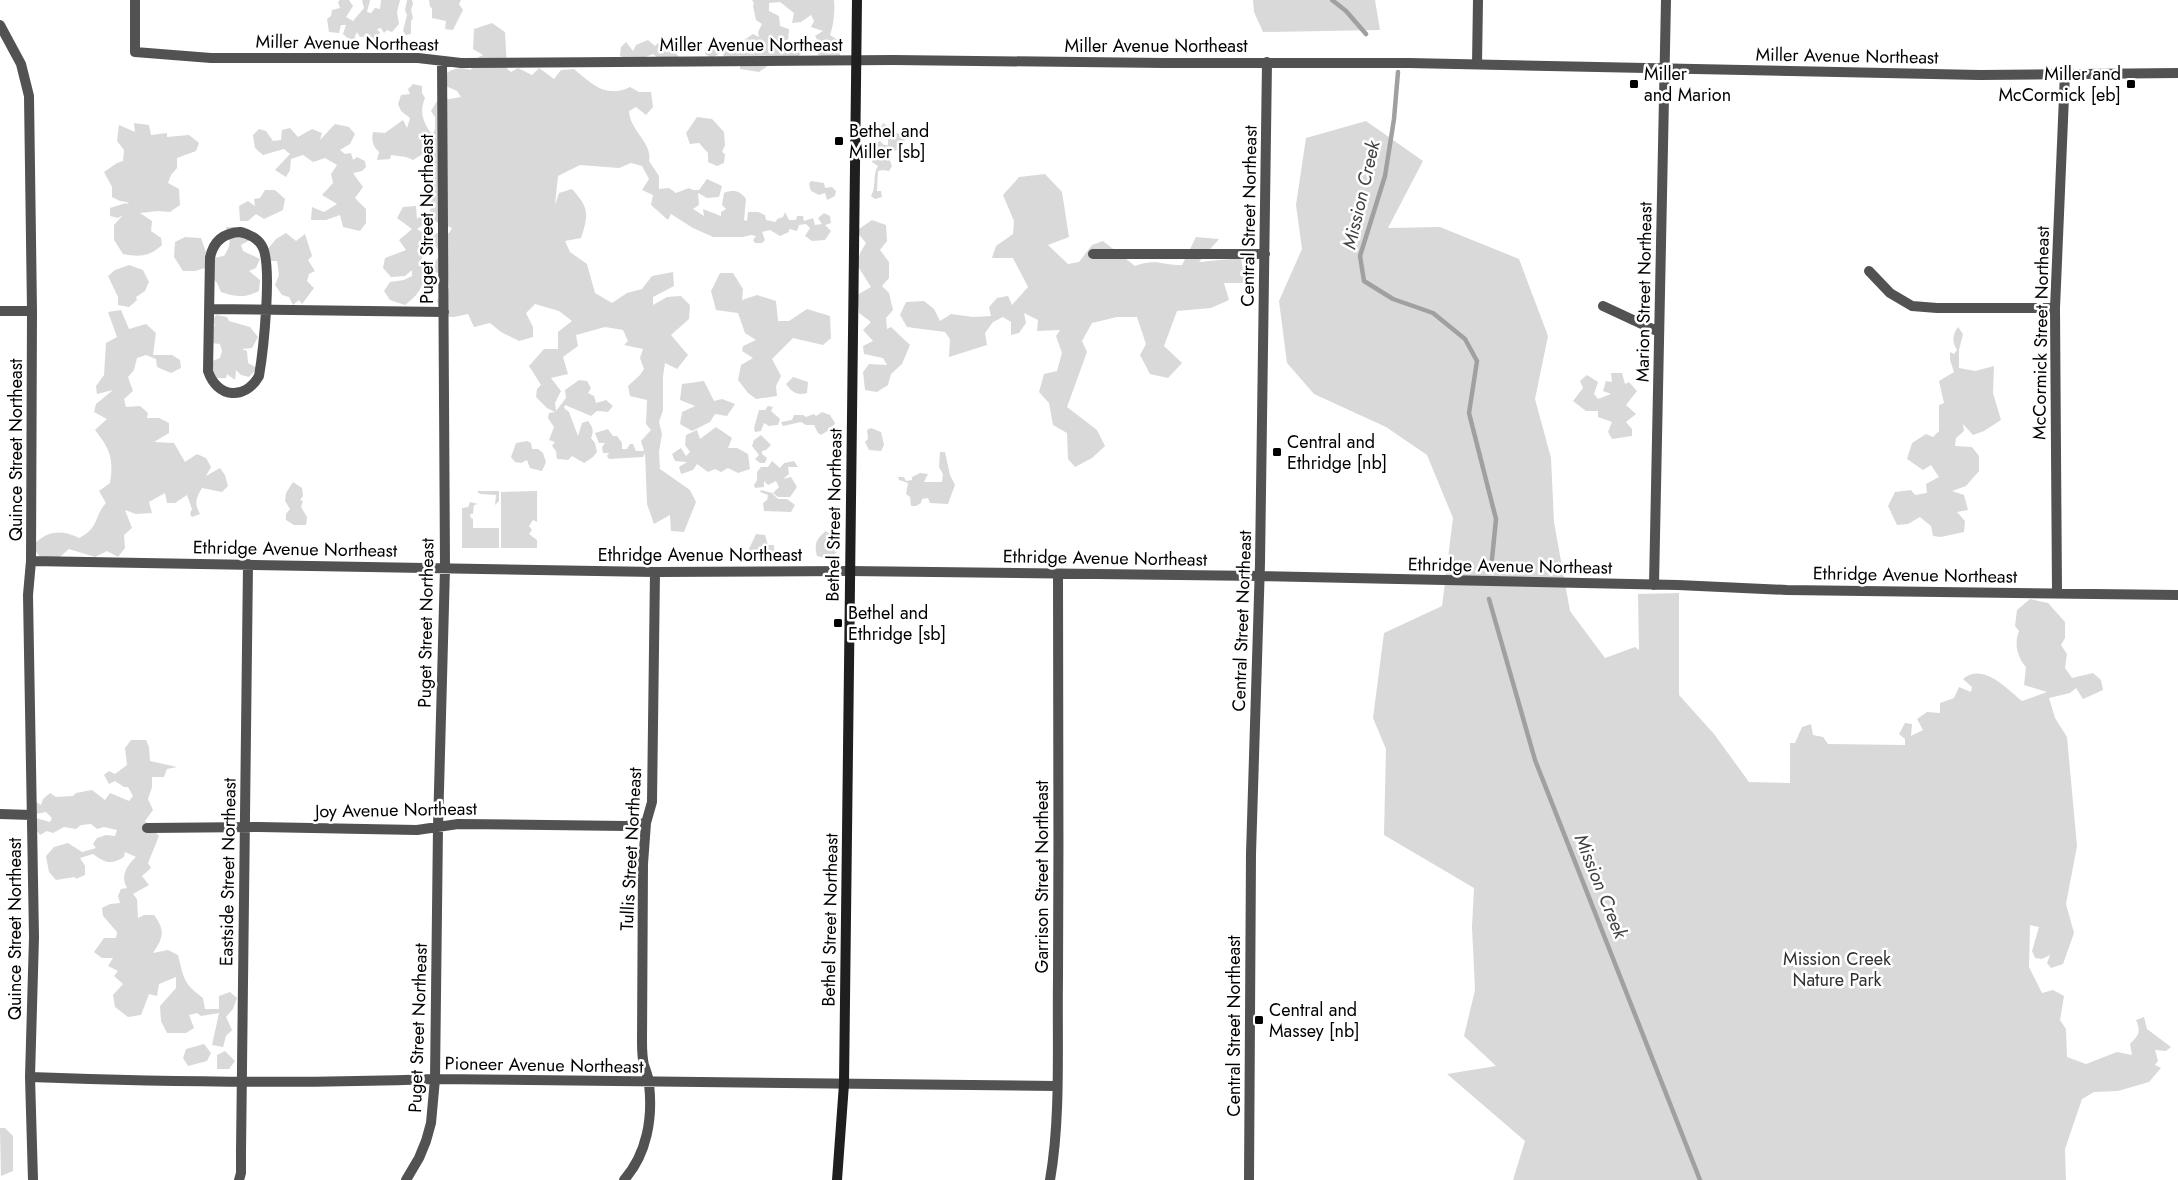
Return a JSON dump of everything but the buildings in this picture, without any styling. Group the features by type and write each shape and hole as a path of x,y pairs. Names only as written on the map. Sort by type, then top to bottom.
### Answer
{"street":[{"name":"Miller Avenue Northeast","path":"135,0 135,52 211,58 418,58 461,63 856,61 1266,62 1477,64 1980,75 2178,73"},
{"name":"Bethel Street Northeast","path":"837,1180 844,1084 857,0"},
{"path":"1477,64 1478,0"},
{"name":"Marion Street Northeast","path":"1654,585 1666,0"},
{"name":"Quince Street Northeast","path":"0,26 21,64 29,96 32,311 31,561 28,595 34,936 30,1077 33,1180"},
{"name":"Puget Street Northeast","path":"406,1180 419,1158 426,1141 431,1123 435,1079 438,827 445,568 442,382 444,312 442,61"},
{"name":"Central Street Northeast","path":"1249,1180 1251,854 1260,576 1266,62"},
{"name":"McCormick Street Northeast","path":"2057,593 2055,308 2065,73"},
{"path":"240,232 253,236 265,253 266,311 259,376 255,384 244,391 230,393 215,386 208,371 210,309 211,251 225,235 240,232"},
{"path":"1093,254 1265,254"},
{"path":"1869,271 1890,293 1912,306 1937,308 2055,308"},
{"path":"1603,306 1659,332"},
{"path":"210,309 444,312"},
{"path":"0,311 32,311"},
{"name":"Ethridge Avenue Northeast","path":"31,561 655,572 849,571 1260,576 1654,585 1778,590 2178,595"},
{"name":"Eastside Street Northeast","path":"238,1180 241,1174 248,564"},
{"name":"Tullis Street Northeast","path":"624,1180 630,1174 648,1136 649,1083 643,1062 642,1042 643,864 646,823 652,802 655,572"},
{"name":"Garrison Street Northeast","path":"1050,1180 1053,1164 1056,1086 1059,845 1058,574"},
{"path":"0,814 31,815"},
{"name":"Joy Avenue Northeast","path":"147,828 417,830 458,824 626,826 646,823"},
{"name":"Pioneer Avenue Northeast","path":"30,1077 143,1082 339,1082 435,1079 649,1083 1056,1086"}],"green space":[{"path":"340,0 349,0 353,6 346,17 353,21 364,8 362,0 370,0 367,12 371,13 375,8 380,9 381,0 400,0 397,12 399,24 392,32 387,30 384,33 381,28 377,29 380,33 374,39 370,36 360,37 357,32 355,36 356,45 343,34 346,25 341,25 339,33 329,32 327,19 331,16 332,10 340,8 338,2"},
{"path":"407,0 412,0 411,10 413,18 411,21 411,34 406,35 403,31 407,15 405,10"},
{"path":"429,0 461,0 459,4 463,10 453,30 445,29 446,21 432,18 432,8 430,7"},
{"path":"752,0 834,0 834,18 830,35 839,41 840,56 828,58 818,55 815,45 818,41 815,36 823,31 811,27 814,21 811,15 801,22 792,23 794,13 780,2 769,3 769,11 779,16 780,26 789,29 788,42 797,42 802,53 789,65 779,58 759,72 740,69 740,55 727,64 722,52 712,58 705,54 706,47 723,46 725,43 739,40 740,45 745,47 744,40 753,34 759,37 758,32 762,24 756,20"},
{"path":"1253,0 1375,0 1380,30 1263,32 1254,12"},
{"path":"492,23 505,32 507,69 511,72 518,68 532,75 539,68 554,79 561,70 574,69 593,84 606,91 630,87 639,92 651,92 653,107 646,115 636,107 629,111 633,125 648,148 649,161 659,176 659,189 669,188 676,193 689,188 699,190 707,179 722,186 719,197 707,198 698,193 699,205 693,209 704,216 703,209 721,216 721,212 726,209 722,205 724,193 734,191 746,199 744,220 747,221 748,212 758,212 765,215 766,220 776,222 777,219 783,217 785,212 789,220 796,220 797,216 803,216 804,221 813,218 815,225 822,224 818,218 824,213 830,216 831,223 825,225 831,231 825,240 812,241 805,236 810,228 806,224 799,225 797,231 789,229 789,232 780,236 770,230 762,232 765,240 762,243 755,243 753,240 756,236 751,235 743,237 713,237 693,228 671,214 668,220 651,205 653,195 642,190 649,179 642,166 631,163 619,168 580,165 558,176 555,205 559,193 572,189 582,201 586,212 581,238 565,241 570,252 587,264 595,293 612,303 627,293 642,289 652,276 673,272 674,286 653,297 653,305 667,297 681,296 690,305 689,319 671,335 688,355 677,369 665,363 663,410 659,422 662,434 659,452 660,469 690,490 696,502 684,532 671,531 670,515 654,524 647,504 645,453 643,457 609,459 607,456 609,453 603,453 602,447 605,443 599,443 595,433 608,429 622,443 622,449 627,449 630,444 633,444 636,451 644,451 641,441 651,430 646,424 647,400 630,396 628,386 644,369 640,358 643,349 624,345 628,341 623,330 605,327 576,335 578,346 563,357 568,374 551,378 561,391 555,403 556,411 566,398 565,390 579,380 587,381 591,388 588,393 594,396 596,403 606,400 613,406 608,412 597,411 591,416 565,405 564,408 569,412 578,436 582,423 588,421 592,427 591,438 595,443 597,452 584,463 572,456 568,460 557,459 556,451 552,446 555,442 549,440 554,427 548,418 549,413 555,412 547,408 536,397 537,389 541,385 529,366 544,349 558,349 558,332 572,321 559,311 535,304 526,313 533,327 533,337 519,341 501,332 490,323 474,327 468,314 454,317 440,316 437,300 449,288 448,277 431,270 435,261 441,255 431,238 437,233 449,233 452,228 429,219 432,196 425,171 432,156 431,138 435,129 435,117 431,111 437,101 461,97 457,91 437,82 452,70 461,68 471,70 475,59 483,55 473,49 474,29"},
{"path":"648,40 655,46 658,43 670,45 679,57 658,58 653,54 643,58 623,60 620,55 621,47 626,42 633,51 636,45"},
{"path":"413,84 422,86 422,93 425,98 422,108 423,117 431,133 425,139 426,152 413,160 391,155 390,159 377,160 379,152 373,143 373,132 385,133 403,120 407,128 410,118 401,111 398,104 401,95 410,94 408,89"},
{"path":"697,117 712,119 724,132 725,145 722,152 725,154 724,163 717,166 708,162 708,153 699,143 690,144 686,133"},
{"name":"Mission Creek Nature Park","path":"1366,121 1423,161 1388,228 1440,227 1519,259 1548,336 1535,399 1551,458 1554,522 1570,611 1605,658 1635,647 1639,650 1638,594 1679,593 1679,695 1714,734 1749,782 1790,783 1790,743 1795,743 1802,727 1811,724 1813,735 1823,737 1828,744 1905,745 1905,739 1899,734 1905,723 1912,724 1911,736 1923,730 1917,719 1927,712 1940,713 1940,703 1954,698 1959,687 1971,692 1972,687 1963,679 1971,675 1978,673 1994,679 2022,701 2047,692 2024,685 2026,667 2020,659 2017,650 2019,631 2015,626 2017,610 2030,599 2048,603 2065,622 2065,638 2061,645 2067,654 2065,668 2072,678 2093,673 2101,680 2103,690 2083,699 2076,688 2070,693 2049,698 2055,718 2067,737 2077,846 2066,904 2074,933 2063,964 2051,968 2047,963 2050,955 2042,959 2035,958 2032,951 2039,927 2030,925 2029,967 2042,993 2053,990 2064,996 2060,1020 2066,1029 2067,1057 2086,1064 2117,1052 2132,1055 2130,1044 2137,1036 2139,1030 2136,1020 2144,1017 2147,1029 2171,1047 2166,1051 2155,1050 2158,1061 2155,1065 2161,1068 2149,1082 2118,1091 2094,1092 2082,1099 2065,1149 2066,1180 1513,1180 1525,1141 1447,1074 1496,1066 1464,1036 1475,990 1472,927 1474,888 1384,835 1386,749 1373,718 1384,633 1442,606 1453,518 1427,455 1386,427 1314,394 1287,363 1279,301 1302,249 1296,205 1306,138"},
{"path":"134,123 149,125 151,135 167,133 167,137 189,135 199,143 196,151 177,158 177,168 171,175 168,183 179,189 180,205 170,212 140,213 152,221 151,231 161,238 162,245 153,252 139,256 123,254 114,240 114,225 123,215 118,218 110,216 110,208 126,203 129,205 127,202 112,197 112,187 104,172 123,161 124,150 117,141 119,125 135,132"},
{"path":"883,123 889,127 891,134 898,133 905,140 901,150 890,151 888,156 892,166 889,171 878,171 877,191 881,191 882,197 875,199 871,196 878,166 872,162 874,155 878,151 871,148 872,145 880,141 884,145 888,145 888,137 879,131"},
{"path":"335,124 349,127 355,134 350,144 340,150 345,154 351,153 353,160 357,157 365,161 366,167 362,171 353,173 363,187 355,198 366,209 366,223 360,231 343,227 340,215 326,220 311,220 312,207 324,212 337,204 322,195 333,183 331,174 337,165 325,158 313,162 303,155 291,159 290,170 286,177 275,170 290,154 284,149 263,155 255,148 253,135 259,129 266,131 273,141 281,140 282,130 290,128 298,137 312,129 322,133 320,140"},
{"path":"1045,174 1062,192 1069,237 1048,245 1068,264 1079,262 1092,245 1103,241 1135,266 1148,262 1182,265 1196,237 1219,239 1199,262 1241,258 1245,283 1224,283 1229,300 1211,308 1177,311 1164,346 1182,363 1168,378 1150,374 1140,355 1146,344 1137,317 1117,317 1092,323 1082,341 1087,352 1067,407 1097,430 1105,446 1092,458 1075,467 1068,459 1067,433 1053,425 1049,403 1039,392 1044,374 1057,371 1062,353 1056,336 1060,330 1037,331 1038,320 1024,313 1026,323 1019,333 1011,335 1011,322 1003,317 993,322 985,333 987,345 949,357 950,339 945,332 907,327 900,315 906,302 924,301 934,309 940,321 951,314 973,317 991,316 989,307 997,298 1008,296 1012,305 1028,287 1013,258 992,258 996,246 1013,234 1014,221 1003,195 1019,177"},
{"path":"811,181 824,183 825,188 832,187 836,191 835,196 827,200 825,193 819,195 811,191 809,184"},
{"path":"265,190 275,190 285,199 283,210 264,219 256,214 248,221 240,221 239,206 248,201 255,206 254,199 260,198"},
{"path":"416,206 417,219 423,212 426,223 417,229 428,236 421,247 424,254 420,262 426,272 419,291 405,305 390,300 384,291 390,282 404,280 412,276 412,270 405,276 391,277 383,268 385,258 406,250 399,240 412,229 397,218 403,207"},
{"path":"872,220 886,225 887,241 880,250 889,262 889,278 882,286 889,293 893,310 886,318 887,329 891,327 910,345 902,364 891,374 888,385 877,392 865,390 863,372 869,364 887,365 883,358 864,354 863,346 873,341 863,330 871,322 859,313 857,295 871,287 857,265 860,253 866,243 856,231"},
{"path":"226,227 245,227 252,239 241,245 243,251 260,259 256,268 249,271 260,280 259,291 240,296 221,292 217,283 206,270 213,258 224,256 228,249 230,242"},
{"path":"286,233 296,241 305,234 312,256 308,260 315,271 309,274 307,281 314,288 302,304 299,300 293,305 289,297 282,295 275,285 279,275 277,261 271,261 267,250 276,239"},
{"path":"185,237 201,238 207,255 205,268 195,271 183,271 174,257 175,242"},
{"path":"129,265 143,270 149,282 145,291 136,297 137,300 129,307 118,305 118,297 108,276 115,270"},
{"path":"720,273 733,273 743,289 742,300 757,295 776,301 778,321 789,321 807,309 830,316 831,338 823,345 793,338 772,359 781,376 776,386 777,396 756,399 748,393 738,380 741,365 753,358 742,351 743,346 756,340 745,333 738,313 716,310 711,291"},
{"path":"121,310 129,329 146,324 156,333 153,355 172,355 180,360 181,368 171,373 157,367 156,359 146,355 137,358 134,370 128,377 133,391 124,399 126,407 140,406 148,413 147,418 159,418 169,423 169,433 154,442 174,443 185,462 197,454 206,458 211,467 206,476 220,468 225,475 228,486 222,492 202,488 196,501 200,514 192,517 190,514 192,509 187,495 175,503 167,503 165,493 149,502 152,513 136,514 125,510 132,528 124,535 125,548 118,557 107,551 95,557 69,549 55,561 40,557 32,546 38,541 54,533 66,533 79,538 90,530 106,503 99,491 110,483 111,461 104,443 95,430 107,419 94,412 96,404 113,390 97,394 96,386 104,375 106,343 117,337 108,312"},
{"path":"216,315 227,317 229,321 250,327 258,337 252,348 242,349 247,351 248,363 257,368 249,377 241,375 236,370 235,380 227,374 226,378 217,378 210,372 210,362 220,358 222,351 220,344 211,343 207,331 215,325 212,321"},
{"path":"1958,327 1963,334 1959,350 1959,368 1975,371 1994,366 1993,393 2001,420 1984,431 1973,435 1963,424 1964,431 1956,438 1955,446 1972,447 1979,456 1979,471 1966,486 1952,491 1964,495 1968,510 1957,512 1965,521 1964,532 1941,537 1933,536 1931,526 1920,517 1908,524 1897,525 1888,506 1895,492 1911,490 1915,495 1927,493 1926,484 1939,477 1931,465 1923,470 1907,459 1912,443 1926,434 1933,437 1939,431 1939,405 1944,403 1939,381 1954,372 1950,360 1950,352 1954,354 1957,350 1953,338"},
{"path":"1611,373 1622,373 1625,384 1629,382 1637,391 1626,405 1636,414 1626,422 1632,429 1632,436 1612,439 1608,432 1612,422 1598,417 1598,411 1586,411 1573,401 1583,388 1580,381 1587,375 1598,382 1594,394 1598,399 1611,394 1603,391 1606,381 1612,382"},
{"path":"793,377 808,382 807,393 798,394 788,387 786,384"},
{"path":"704,381 714,401 722,399 735,404 727,416 715,414 710,422 692,431 680,424 682,412 695,406 680,400 682,384"},
{"path":"768,406 773,407 771,411 780,419 778,425 769,426 764,423 761,431 755,432 754,428 759,410 765,410"},
{"path":"822,412 830,415 835,423 832,428 821,435 814,425 806,425 801,422 783,426 781,422 792,420 794,415 806,417 814,414 816,416"},
{"path":"716,427 732,438 728,448 737,448 748,454 750,469 738,473 728,468 721,472 715,469 708,472 697,464 693,470 681,474 679,467 687,462 675,461 672,454 681,448 686,456 690,452 685,445 686,435 697,430 700,439"},
{"path":"871,428 881,432 884,445 881,451 869,450 865,442 868,439 867,430"},
{"path":"761,435 771,445 762,451 762,454 767,458 765,463 760,463 755,459 759,455 752,446 754,440"},
{"path":"527,441 531,443 532,449 538,449 543,453 546,462 542,471 530,468 527,460 521,463 515,462 511,457 516,443"},
{"path":"940,452 945,452 950,475 955,485 948,504 930,503 928,498 922,499 921,503 916,506 911,506 910,497 906,494 908,483 899,480 898,477 904,477 906,481 912,480 912,477 920,473 928,474 924,482 942,482 943,474 939,467"},
{"path":"772,461 780,468 784,463 794,461 798,467 788,467 789,474 783,479 791,477 797,487 790,497 778,497 773,493 779,487 776,481 768,485 764,481 764,487 755,488 757,472 761,467 768,467"},
{"path":"293,482 302,488 303,496 300,500 303,501 301,507 307,517 306,525 294,525 286,520 286,514 290,509 285,501 286,493"},
{"path":"761,490 772,493 778,499 787,499 795,505 791,512 764,511 763,503 767,500 768,495 760,492"},
{"path":"477,491 499,491 499,501 495,505 496,495 480,494"},
{"path":"537,491 537,522 533,520 529,526 532,530 529,534 537,540 537,548 501,548 501,492"},
{"path":"470,502 478,504 474,505 473,514 470,514 473,519 473,528 499,528 499,548 462,548 462,508 468,507"},
{"path":"826,531 839,540 838,551 829,559 817,556 816,552 817,542"},
{"path":"756,534 765,535 768,545 774,545 774,553 767,557 753,557 748,551"},
{"path":"131,740 146,740 149,747 150,761 177,767 167,769 164,777 152,777 152,787 148,799 153,810 145,821 159,836 148,863 151,868 142,876 149,885 133,894 137,899 138,918 144,915 154,915 160,925 162,934 153,953 168,950 178,955 185,980 203,998 205,1009 219,1009 219,996 230,992 237,998 233,1009 226,1017 232,1030 226,1036 223,1047 212,1045 219,1013 201,1016 197,1013 189,1015 194,1028 186,1033 167,1033 161,1021 160,1006 176,988 176,977 159,984 157,996 149,994 141,1015 128,1017 115,1007 113,995 123,984 114,976 118,971 108,966 113,958 102,958 94,952 104,938 116,938 117,932 103,916 102,908 110,904 120,903 118,896 121,889 127,888 124,879 125,871 136,857 125,852 124,857 112,862 105,861 93,854 80,858 85,866 85,875 76,879 75,877 56,880 49,872 46,856 54,847 68,843 82,852 96,848 93,844 97,838 106,835 115,836 117,830 104,827 97,829 91,824 81,825 76,829 64,827 53,833 47,831 40,835 34,827 36,818 50,822 52,818 46,812 36,814 36,802 41,805 43,799 50,793 56,797 73,796 76,793 92,790 105,800 110,793 129,801 133,796 128,787 124,787 115,781 109,784 104,775 109,771 115,774 127,765 125,748"},
{"path":"204,1044 211,1053 207,1061 188,1066 183,1058 186,1049"},
{"path":"225,1051 235,1061 229,1069 217,1069 217,1055"},
{"path":"0,1128 5,1128 13,1136 13,1171 1,1176"}],"waterway":[{"name":"Mission Creek","path":"1332,0 1346,11 1366,34"},
{"name":"Mission Creek","path":"1398,72 1394,119 1385,176 1360,256 1364,281 1393,299 1433,313 1465,339 1477,361 1469,413 1496,519 1492,559"},
{"name":"Mission Creek","path":"1489,599 1535,760 1700,1180"}],"place":[{"name":"Miller and Marion","path":"1634,84"},
{"name":"Miller and McCormick [eb]","path":"2131,84"},
{"name":"Bethel and Miller [sb]","path":"839,141"},
{"name":"Central and Ethridge [nb]","path":"1277,452"},
{"name":"Bethel and Ethridge [sb]","path":"838,623"},
{"name":"Central and Massey [nb]","path":"1259,1020"}]}
